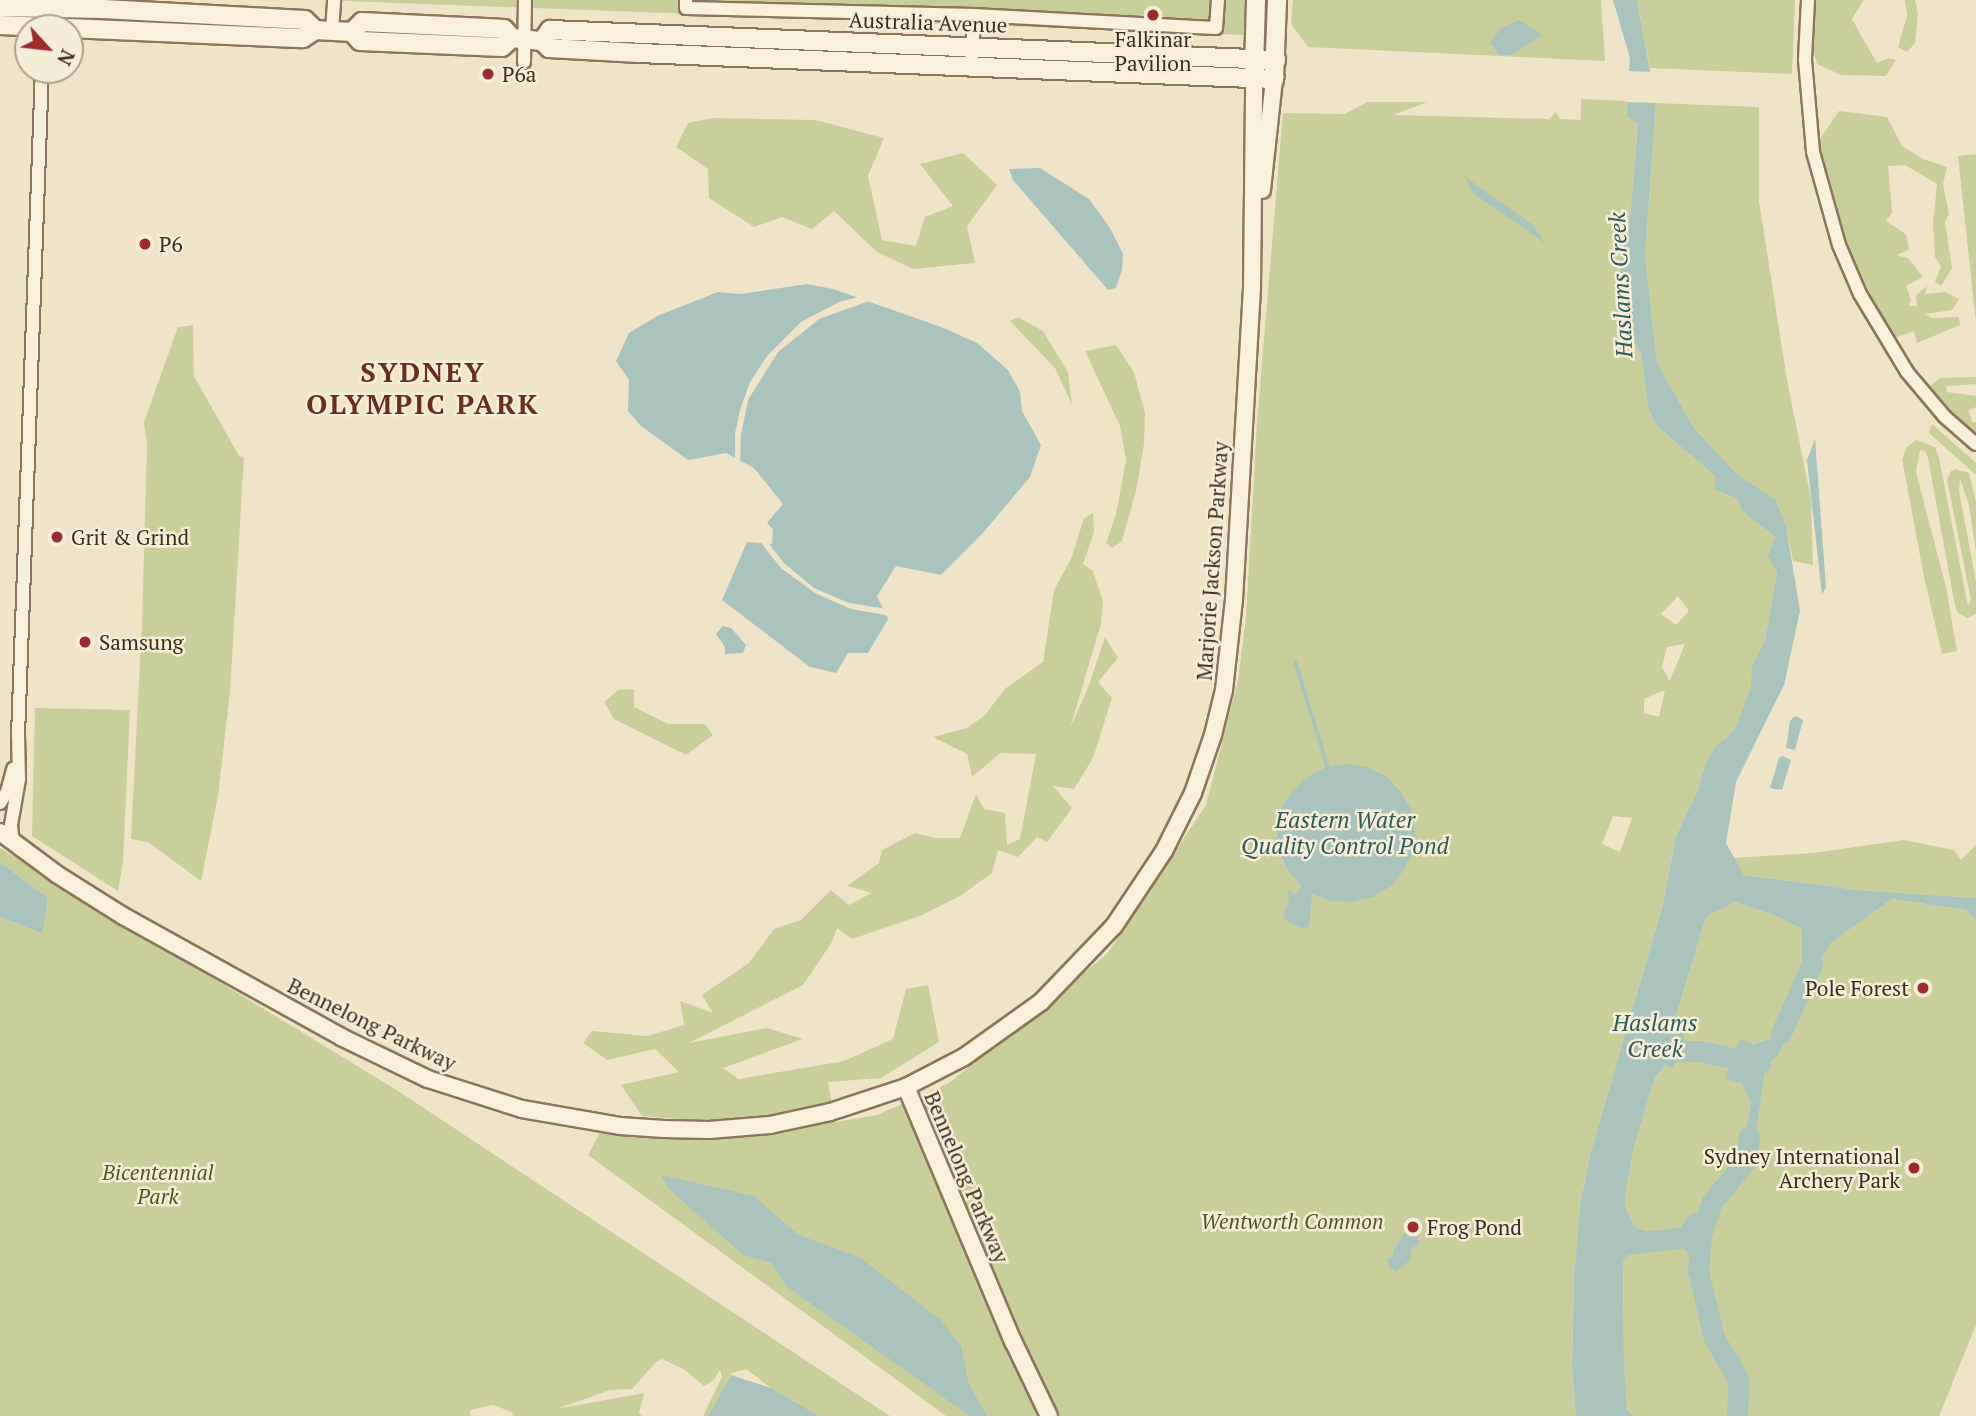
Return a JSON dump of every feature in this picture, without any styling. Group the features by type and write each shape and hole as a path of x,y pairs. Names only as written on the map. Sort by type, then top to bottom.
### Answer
{"main road":[{"path":"1254,79 1256,0"},
{"path":"1274,79 1278,0"},
{"name":"Australia Avenue","path":"59,14 117,5 305,20 324,30 352,32 360,41 502,47 526,40 549,48 613,52 1276,60"},
{"name":"Australia Avenue","path":"0,7 36,14"},
{"name":"Australia Avenue","path":"84,19 303,38 324,30"},
{"name":"Australia Avenue","path":"972,56 1274,79"}],"street":[{"path":"324,30 334,0"},
{"path":"524,62 525,0"},
{"path":"686,0 686,8 847,6 974,21 1216,28 1218,0"},
{"path":"1808,0 1805,60 1813,152 1839,245 1860,294 1907,372 1945,417 1976,444"},
{"path":"972,56 974,21"},
{"name":"Marjorie Jackson Parkway","path":"1252,286 1254,79"},
{"name":"Marjorie Jackson Parkway","path":"906,1087 964,1057 995,1037 1025,1016 1067,977 1103,939 1140,891 1194,793 1213,735 1231,643 1252,286 1274,79"},
{"path":"13,842 11,825 19,779 42,84"},
{"path":"0,803 7,792 18,759"},
{"name":"Bennelong Parkway","path":"0,832 123,916 341,1037 428,1079 522,1109 620,1126 718,1129 799,1120 906,1087 1049,1416"}],"green space":[{"path":"320,0 1245,0 1244,35"},
{"path":"1293,0 1601,0 1605,61 1308,47 1291,24"},
{"path":"1637,0 1795,0 1792,74 1650,68"},
{"path":"1815,0 1864,0 1852,19 1877,63 1888,58 1896,60 1886,76 1841,75 1817,64 1810,38"},
{"path":"1905,0 1915,0 1918,13 1915,43 1907,52 1898,47 1907,16"},
{"name":"Wentworth Common","path":"1581,99 1628,101 1638,123 1628,240 1622,246 1620,276 1628,294 1634,341 1641,353 1648,408 1657,426 1715,476 1715,490 1738,499 1741,510 1775,537 1777,572 1765,640 1752,665 1752,688 1735,729 1725,737 1706,762 1697,792 1676,836 1662,908 1591,1151 1580,1204 1574,1279 1572,1365 1576,1416 946,1416 588,1155 601,1131 684,1137 690,1120 642,1116 621,1085 679,1072 655,1049 607,1060 583,1043 592,1031 647,1036 684,1025 680,1001 713,1013 702,995 749,963 774,929 801,920 831,890 849,905 872,893 847,886 879,863 882,850 915,833 935,838 960,838 976,794 984,809 1005,813 1007,845 1020,839 1036,754 1000,753 972,777 967,754 933,737 967,728 984,716 1006,688 1043,662 1054,590 1071,559 1084,518 1093,513 1094,532 1083,564 1093,571 1103,602 1101,624 1070,728 1088,688 1105,637 1118,658 1098,682 1112,698 1093,758 1074,789 1053,786 1072,808 1047,842 1037,837 1018,857 998,850 992,873 960,896 920,916 852,939 837,928 832,942 803,985 689,1043 767,1028 803,1039 723,1068 739,1079 844,1061 893,1039 906,989 928,985 939,1042 881,1078 828,1082 835,1122 877,1115 949,1083 1107,954 1206,805 1238,680 1246,616 1257,422 1283,113 1345,114 1367,102 1427,102 1393,115 1549,119 1556,112 1560,119 1581,120","holes":["1678,596 1689,611 1676,625 1661,614","1685,644 1670,680 1662,667 1667,647","1665,690 1659,717 1644,713 1644,699","1613,816 1632,818 1620,852 1602,844"]},
{"path":"1656,103 1759,107 1759,201 1787,380 1811,499 1813,565 1793,561 1786,526 1776,500 1738,475 1694,428 1657,363 1645,256"},
{"path":"1839,111 1887,117 1902,146 1923,159 1947,167 1943,184 1949,214 1945,222 1952,268 1941,286 1935,282 1941,266 1935,257 1933,224 1937,184 1905,165 1888,166 1892,213 1886,221 1906,234 1909,250 1896,255 1908,258 1923,277 1906,286 1911,299 1909,306 1917,306 1916,295 1927,286 1925,294 1945,292 1959,299 1952,310 1925,314 1932,318 1959,317 1960,325 1917,343 1914,331 1892,339 1849,250 1816,145"},
{"path":"713,118 815,120 884,138 868,176 882,240 916,246 925,217 953,206 920,164 963,153 997,185 967,226 975,263 913,269 877,252 834,211 812,229 782,217 754,227 709,198 708,169 676,147 688,123"},
{"path":"1976,154 1976,323 1958,156"},
{"path":"1018,317 1043,331 1068,372 1072,405 1055,368 1010,321"},
{"path":"193,325 194,376 239,456 244,457 230,692 218,796 201,881 148,842 131,839 142,621 147,445 144,422 178,327"},
{"path":"1116,345 1134,372 1145,413 1144,444 1136,491 1122,541 1112,548 1106,543 1116,514 1126,460 1120,426 1085,351"},
{"path":"1976,377 1976,384 1946,386 1947,392 1976,396 1976,407 1969,410 1972,422 1976,422 1976,433 1959,420 1930,386 1940,378"},
{"path":"1932,424 1976,463 1976,475 1929,433"},
{"path":"1916,440 1935,447 1939,458 1968,606 1971,600 1947,480 1951,471 1956,469 1969,473 1976,502 1976,552 1969,505 1960,479 1959,491 1976,582 1976,614 1967,618 1958,613 1955,606 1928,458 1925,451 1920,450 1916,472 1946,587 1957,651 1942,654 1924,577 1902,459 1907,447"},
{"path":"634,689 634,707 668,724 705,724 713,735 686,755 614,719 604,702 618,690"},
{"path":"35,708 130,710 123,862 118,891 32,836"},
{"path":"1904,840 1954,850 1961,860 1976,845 1976,898 1858,890 1744,875 1734,858 1813,853"},
{"name":"Bicentennial Park","path":"0,848 395,1089 890,1416 819,1416 771,1388 746,1369 731,1373 712,1416 703,1416 722,1377 720,1369 714,1380 704,1386 685,1370 662,1359 656,1362 632,1389 610,1390 556,1409 644,1393 639,1413 642,1416 513,1416 512,1412 493,1405 470,1410 471,1416 0,1416 0,917 41,934 48,898 0,862"},
{"path":"1892,899 1966,910 1976,920 1976,1325 1939,1416 1744,1416 1750,1395 1724,1362 1733,1416 1633,1416 1627,1409 1623,1259 1650,1233 1634,1226 1625,1206 1625,1195 1634,1147 1655,1077 1666,1065 1676,1016 1706,917 1735,902 1774,915 1802,929 1801,987 1831,943","holes":["1790,1003 1766,1064 1753,1154 1741,1156 1751,1102 1741,1083 1726,1079 1740,1040 1753,1044 1773,1038"]}],"water":[{"name":"Haslams Creek","path":"1613,0 1637,0 1656,103 1645,256 1657,363 1694,428 1738,475 1776,500 1786,526 1800,611 1784,685 1736,782 1726,843 1744,875 1858,890 1976,898 1976,920 1966,910 1892,899 1831,943 1801,989 1802,929 1774,915 1735,902 1706,917 1676,1016 1685,1027 1683,1051 1672,1068 1666,1065 1655,1077 1634,1147 1625,1195 1625,1206 1634,1226 1650,1233 1623,1260 1627,1409 1633,1416 1576,1416 1572,1365 1574,1279 1580,1204 1591,1151 1662,908 1676,836 1697,792 1706,762 1716,746 1735,729 1751,688 1752,665 1765,640 1777,572 1768,556 1775,537 1741,510 1738,499 1715,490 1715,476 1657,426 1648,408 1641,353 1634,341 1628,294 1620,276 1622,246 1628,240 1638,124 1627,116 1630,58"},
{"path":"1519,20 1543,35 1511,55 1499,55 1490,43 1501,28"},
{"path":"1040,168 1089,199 1110,228 1123,254 1122,270 1116,288 1108,290 1013,180 1009,169"},
{"path":"1464,176 1533,225 1546,244 1473,193"},
{"path":"807,284 833,289 941,327 977,343 1008,370 1020,392 1022,411 1041,445 1030,477 982,534 941,575 896,566 877,596 888,619 868,653 848,653 836,673 810,667 722,600 747,542 772,544 773,529 767,523 783,504 754,468 726,453 688,460 641,426 628,411 629,380 616,361 629,333 657,316 718,292 741,294"},
{"path":"1815,439 1826,587 1822,595 1807,460"},
{"path":"723,626 731,628 746,645 743,653 725,654 725,647 716,634"},
{"path":"1795,716 1803,720 1795,750 1786,748 1790,721"},
{"path":"1783,756 1791,760 1782,790 1770,788 1779,758"},
{"name":"Eastern Water Quality Control Pond","path":"1346,764 1367,767 1386,776 1400,791 1411,809 1415,830 1413,851 1404,870 1391,886 1373,897 1352,902 1332,901 1312,894 1309,927 1300,928 1283,918 1289,902 1287,889 1295,895 1301,886 1288,870 1279,851 1277,830 1281,809 1292,791 1307,777 1326,767"},
{"path":"0,862 48,898 42,934 0,917"},
{"path":"1790,1002 1795,1020 1777,1057 1766,1064 1753,1155 1745,1162 1741,1156 1751,1102 1741,1083 1725,1079 1740,1039 1753,1044 1773,1038"},
{"path":"661,1175 754,1196 799,1235 859,1257 941,1320 961,1346 969,1384 987,1416 970,1416 786,1286 772,1263 743,1255 669,1189"},
{"path":"1713,1207 1704,1270 1684,1249 1677,1233 1689,1215"},
{"path":"1419,1227 1418,1245 1412,1248 1410,1260 1396,1272 1390,1268 1387,1260 1393,1255 1406,1231"},
{"path":"1739,1356 1750,1395 1744,1416 1733,1416 1723,1362"},
{"path":"731,1375 771,1388 819,1416 708,1416"}],"pier":[{"path":"1626,71 1654,72 1659,103 1625,102"},
{"path":"862,296 872,300 819,319 778,352 748,400 741,435 740,464 735,462 735,433 740,410 750,382 767,356 801,322 839,302"},
{"path":"757,538 766,540 784,563 814,588 849,603 887,609 891,616 851,609 815,593 781,568"}],"waterway":[{"path":"1296,663 1328,767"},
{"path":"1781,1033 1812,964"},
{"path":"1655,1058 1669,1051 1699,1051 1760,1064"},
{"path":"1737,1416 1738,1379 1714,1338 1698,1271 1701,1235 1712,1202 1745,1162 1749,1136"},
{"path":"1613,1248 1701,1235"}],"place":[{"name":"Falkinar Pavilion","path":"1153,15"},
{"name":"P6a","path":"488,74"},
{"name":"P6","path":"145,244"},
{"name":"Grit & Grind","path":"57,537"},
{"name":"Samsung","path":"85,642"},
{"name":"Pole Forest","path":"1923,988"},
{"name":"Sydney International Archery Park","path":"1914,1168"},
{"name":"Frog Pond","path":"1413,1227"}],"district":[{"name":"SYDNEY OLYMPIC PARK","path":"423,388"}]}
